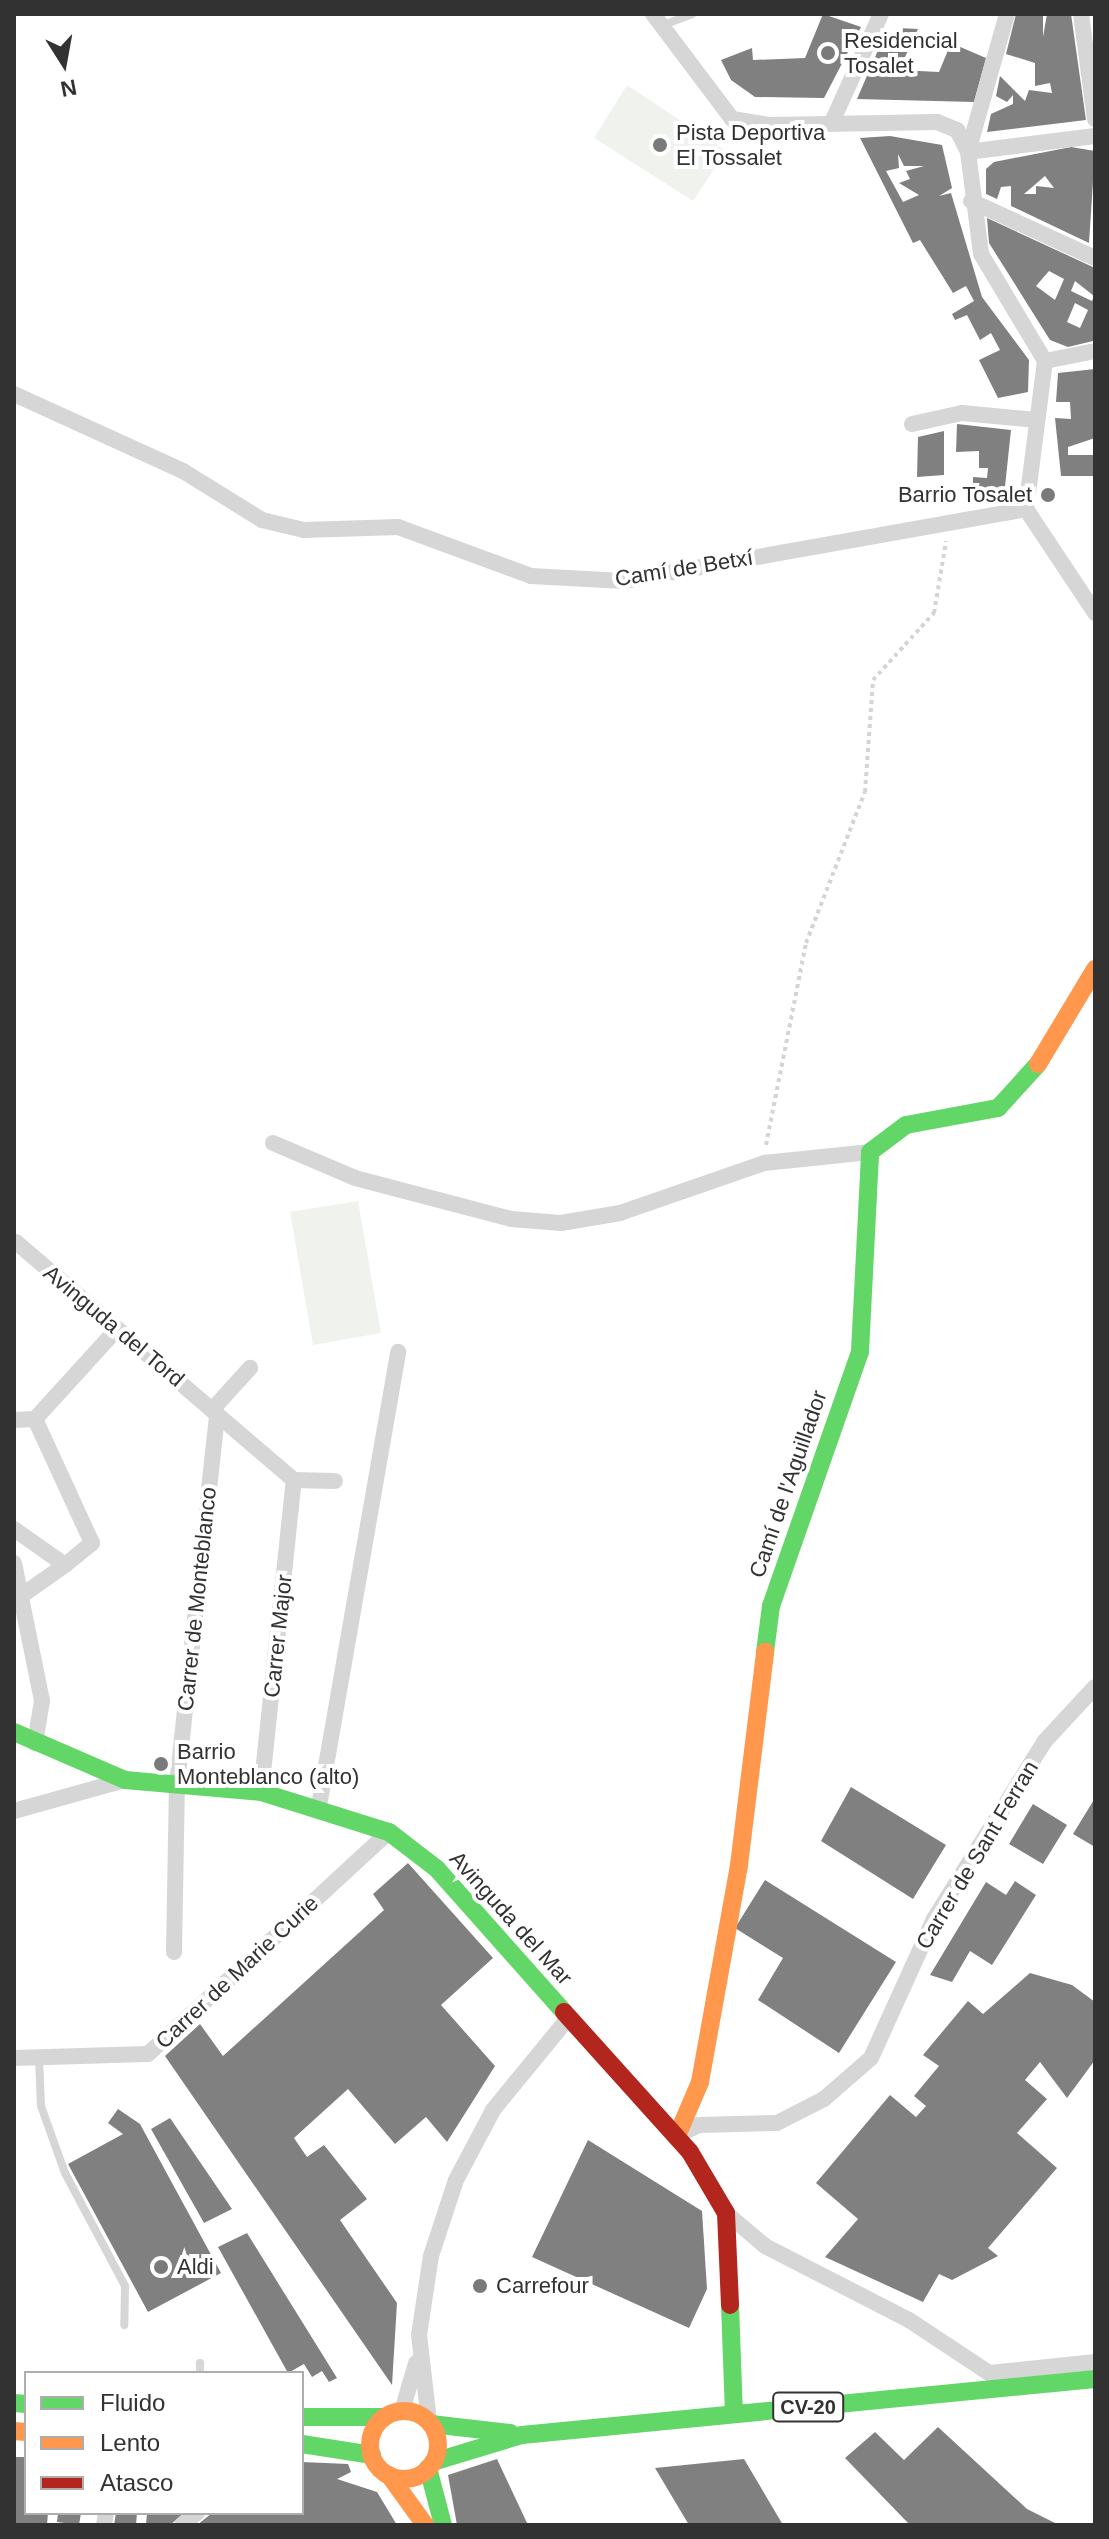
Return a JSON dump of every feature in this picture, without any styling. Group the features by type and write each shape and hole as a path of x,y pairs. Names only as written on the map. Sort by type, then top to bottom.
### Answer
{"street":[{"path":"832,122 881,14"},
{"path":"1007,14 968,152 971,201 990,276 1045,361 1026,509 1095,613"},
{"path":"1081,14 1095,119"},
{"path":"657,20 732,119 769,125 946,123 968,152"},
{"path":"968,152 1095,136"},
{"path":"971,201 1095,258"},
{"path":"1045,361 1095,351"},
{"name":"Camí de Betxí","path":"14,394 183,471 262,520 304,530 398,527 531,576 623,581 1026,509"},
{"path":"912,424 962,413 1037,420"},
{"path":"273,1143 355,1178 511,1219 561,1223 620,1213 764,1163 870,1152 906,1125 998,1108 1032,1075 1095,969"},
{"name":"Camí de l'Aguillador","path":"677,2136 700,2082 739,1865 771,1606 860,1352 870,1152"},
{"name":"Avinguda del Tord","path":"16,1242 215,1412"},
{"path":"14,1420 35,1419 117,1329"},
{"path":"319,1806 398,1352"},
{"path":"250,1368 215,1412 294,1480 335,1481"},
{"name":"Carrer de Monteblanco","path":"177,1784 215,1412"},
{"path":"18,1593 65,1565 92,1543 35,1419"},
{"name":"Carrer Major","path":"261,1792 294,1480"},
{"path":"14,1529 65,1565"},
{"path":"14,1563 42,1701 35,1743"},
{"name":"Carrer de Sant Ferran","path":"677,2136 699,2125 777,2123 824,2099 871,2058 934,1919 1044,1742 1095,1687"},
{"name":"Avinguda del Mar","path":"14,1732 125,1780 261,1792 319,1806 389,1832 437,1869 677,2136 726,2213 765,2246 909,2320 989,2373 1095,2362"},
{"path":"14,1811 125,1780"},
{"path":"174,1952 177,1784"},
{"name":"Carrer de Marie Curie","path":"14,2058 148,2054 389,1832"},
{"path":"425,2525 372,2455 372,2434 393,2414 418,2358 431,2256 456,2180 493,2110 569,2017"},
{"path":"726,2213 734,2414"},
{"path":"418,2358 430,2423 438,2443 431,2465 443,2525"},
{"name":"CV-20","path":"389,2475 410,2478 431,2465 522,2435 1095,2379"},
{"name":"CV-20","path":"304,2417 393,2414 430,2423 522,2435"},
{"path":"304,2444 372,2455"}],"lane":[{"path":"657,20 692,14"},
{"path":"39,2057 41,2106 65,2173 125,2286 124,2325"}],"path":[{"path":"764,1163 806,943 865,792 873,680 934,613 949,523"}],"shaded area":[{"name":"Pista Deportiva El Tossalet","path":"627,85 726,151 693,201 594,138"},
{"path":"358,1201 381,1333 313,1345 290,1212"}],"building":[{"name":"Residencial Tosalet","path":"823,14 861,27 824,98 755,97 731,80 721,60 752,48 753,60 805,58"},
{"path":"1016,14 1043,14 1043,37 1047,14 1071,14 1086,120 987,132 991,114 1013,104 1013,95 1007,102 996,96 1000,76 1025,101 1029,90 1052,93 1050,83 1035,86 1035,63 1006,54"},
{"path":"898,28 918,29 899,70 939,72 951,43 986,58 974,102 857,99 882,41 892,43"},
{"path":"890,136 942,145 952,188 939,196 951,193 982,297 1029,360 1028,392 998,398 979,360 1000,350 991,333 980,340 967,315 955,320 952,314 974,301 966,286 953,293 920,240 913,243 860,138","holes":["898,154 904,166 924,166 906,171 910,179 899,183 919,195 903,202 886,171 899,168"]},
{"path":"1071,147 1095,151 1089,243 1011,206 1011,186 1001,187 997,199 986,194 986,169 994,162","holes":["1045,176 1054,188 1036,186 1036,194 1024,194"]},
{"path":"987,218 1095,268 1093,341 1068,347 1050,340 989,243","holes":["1049,271 1064,279 1055,300 1036,286","1075,281 1094,296 1092,301 1071,291","1075,303 1088,310 1080,328 1067,322"]},
{"path":"1095,369 1095,438 1068,447 1068,455 1095,455 1095,476 1061,476 1055,418 1071,419 1070,402 1056,402 1058,373"},
{"path":"957,424 1011,430 1004,496 973,502 973,477 987,478 988,468 979,468 979,451 956,452"},
{"path":"944,431 944,475 917,477 918,437"},
{"path":"851,1787 946,1845 913,1899 821,1841"},
{"path":"1095,1798 1095,1847 1073,1834"},
{"path":"1033,1804 1067,1825 1043,1864 1009,1844"},
{"path":"408,1863 493,1958 441,2005 495,2066 447,2142 426,2117 395,2144 348,2089 294,2138 307,2157 324,2145 367,2199 340,2220 397,2303 392,2385 165,2056 200,2024 223,2056 384,1910 373,1894"},
{"path":"765,1880 896,1962 839,2053 758,2000 783,1958 735,1928"},
{"path":"1015,1881 1036,1895 992,1965 970,1951 952,1982 930,1975 986,1882 1006,1895"},
{"path":"1030,1973 1072,1985 1095,2002 1095,2060 1067,2098 1040,2062 1025,2080 1047,2099 1017,2133 1057,2168 988,2248 998,2256 952,2280 939,2274 923,2302 825,2257 858,2219 816,2183 890,2095 916,2117 926,2106 914,2096 939,2066 923,2055 968,2001 983,2014"},
{"path":"118,2109 140,2124 221,2273 148,2312 68,2164 123,2134 108,2123"},
{"path":"170,2118 232,2209 204,2223 151,2129"},
{"path":"588,2140 702,2211 707,2289 689,2328 532,2257"},
{"path":"247,2233 337,2378 329,2382 322,2371 312,2377 304,2364 287,2371 218,2247"},
{"path":"938,2427 1027,2509 1059,2525 910,2525 845,2458 875,2432 904,2460"},
{"path":"14,2457 24,2457 24,2515 48,2515 47,2525 14,2525"},
{"path":"497,2459 528,2525 457,2525 448,2475"},
{"path":"744,2459 783,2525 689,2525 655,2468"},
{"path":"304,2462 348,2464 351,2472 337,2479 377,2492 397,2525 197,2525 210,2515 304,2515"},
{"path":"58,2515 81,2515 79,2525 57,2522"},
{"path":"116,2515 137,2515 136,2525 114,2525"},
{"path":"147,2515 182,2515 170,2525 146,2525"}],"traffic: fast":[{"path":"765,1652 771,1606 860,1352 870,1152 906,1125 998,1108 1038,1064"},
{"path":"14,1732 125,1780 261,1792 389,1832 437,1869 564,2012"},
{"path":"730,2305 734,2414"},
{"path":"433,2462 522,2435 1095,2379"},
{"path":"14,2403 24,2404"},
{"path":"304,2417 385,2417"},
{"path":"431,2424 510,2433"},
{"path":"304,2444 372,2455"},
{"path":"428,2468 443,2525"}],"traffic: slow":[{"path":"1038,1064 1095,969"},
{"path":"677,2136 700,2082 739,1865 765,1652"},
{"path":"404,2411 428,2421 438,2445 428,2469 404,2479 380,2469 370,2445 380,2421 404,2411"},
{"path":"14,2431 24,2432"},
{"path":"389,2475 425,2525"}],"traffic: jam":[{"path":"564,2012 690,2152 726,2213 730,2305"}],"place":[{"name":"Residencial Tosalet","path":"828,53"},
{"name":"Pista Deportiva El Tossalet","path":"660,145"},
{"name":"Barrio Tosalet","path":"1048,495"},
{"name":"Barrio Monteblanco (alto)","path":"161,1764"},
{"name":"Aldi","path":"161,2267"},
{"name":"Carrefour","path":"480,2286"}]}
